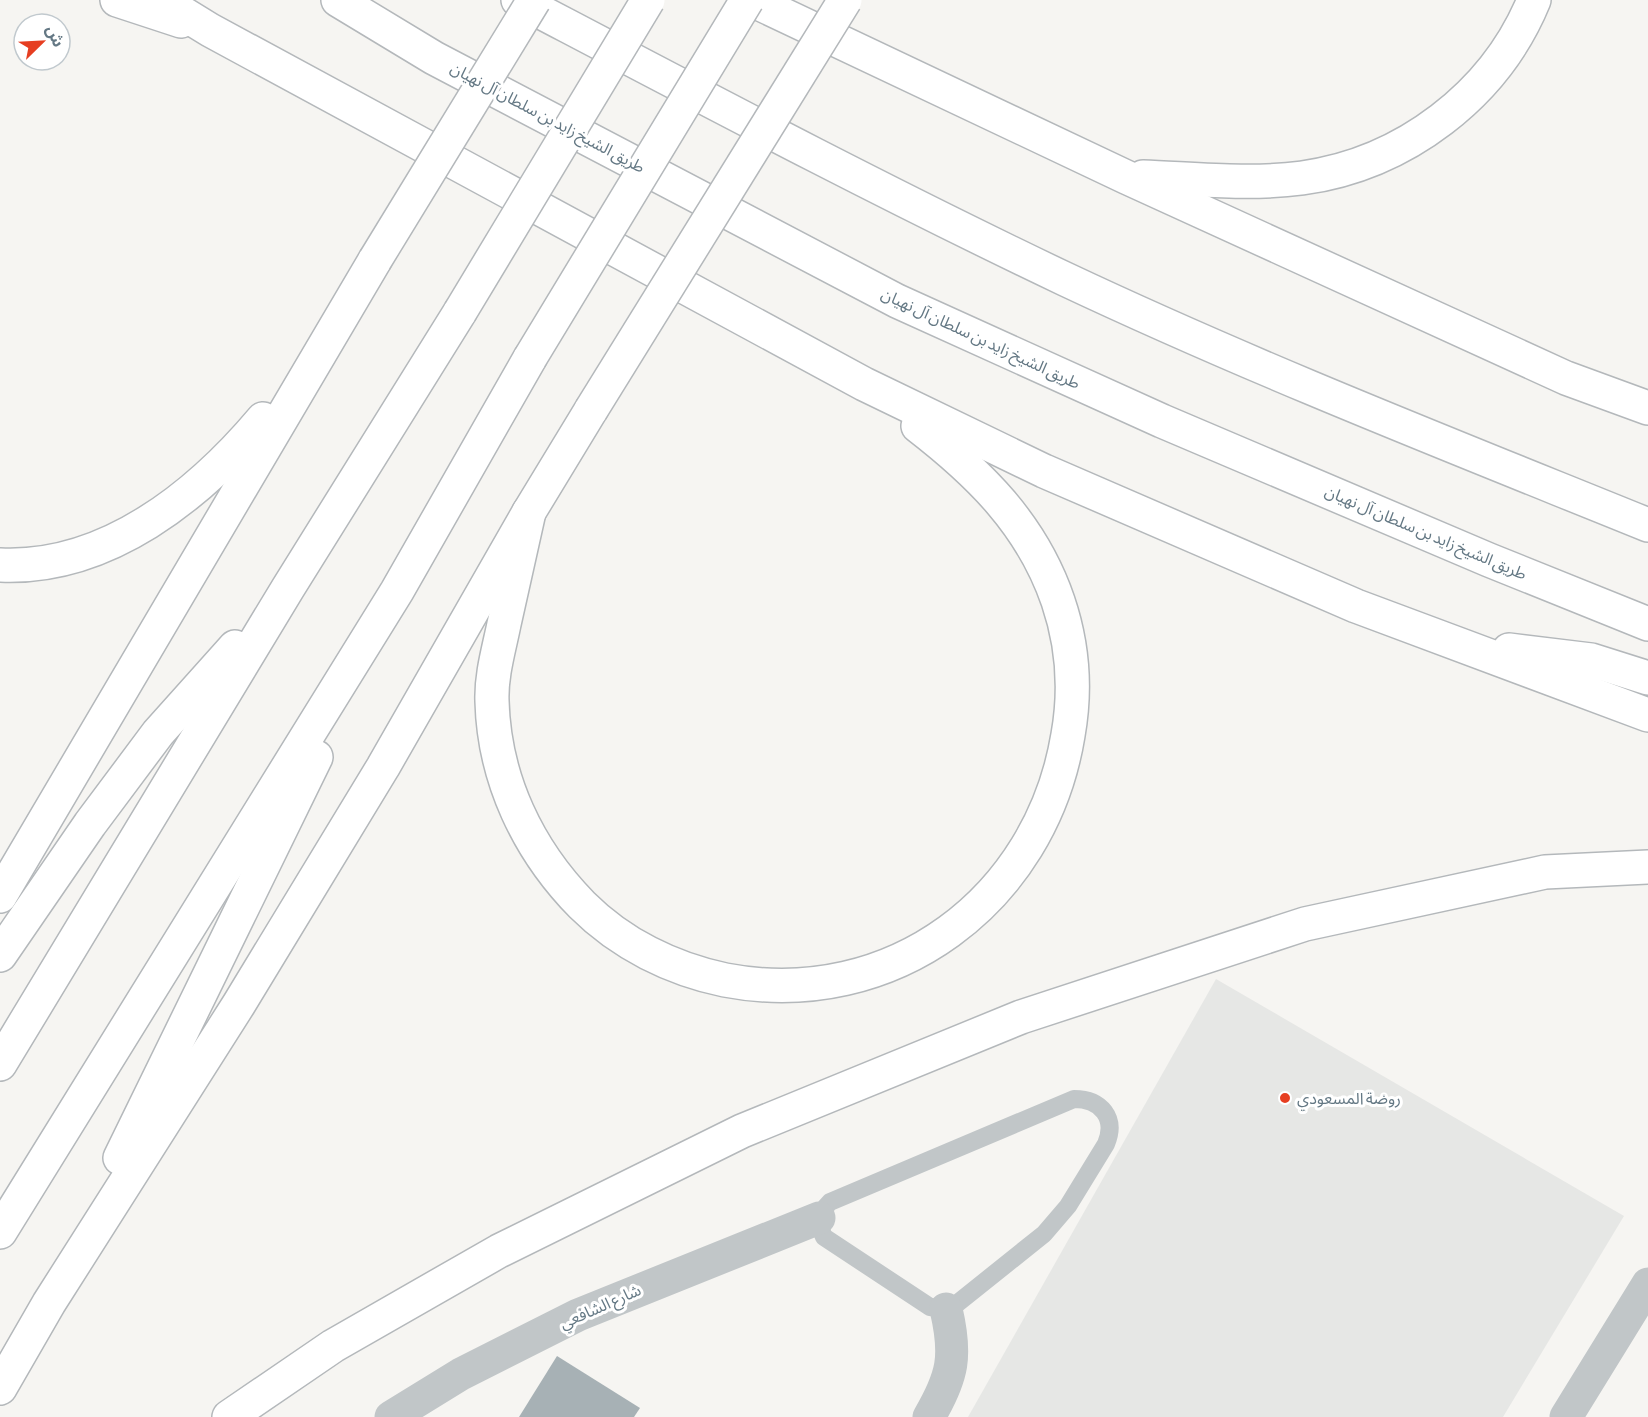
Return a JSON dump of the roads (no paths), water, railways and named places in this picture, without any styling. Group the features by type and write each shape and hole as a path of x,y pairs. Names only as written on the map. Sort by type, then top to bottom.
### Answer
{"highway":[{"path":"117,0 210,30"},
{"path":"161,0 210,30 864,384 1044,471 1356,606 1648,715"},
{"name":"طريق الشيخ زايد بن سلطان آل نهيان","path":"338,0 435,58 897,301 1173,425 1489,560 1648,624"},
{"path":"518,0 844,171 1067,280 1374,414 1648,525"},
{"path":"0,896 375,260 534,0"},
{"path":"0,1064 648,0"},
{"path":"0,1232 397,591 530,358 747,0"},
{"path":"752,0 1126,177 1566,378 1648,408"},
{"path":"0,1389 49,1303 239,1004 335,846 529,512 845,0"},
{"path":"1126,177 1248,181 1302,178 1346,168 1393,151 1437,123 1487,77 1515,39 1534,0"},
{"path":"0,565 31,564 87,551 113,541 162,513 195,489 234,454 326,344"},
{"path":"529,512 493,678 492,715 501,763 516,812 551,872 589,912 612,930 658,959 693,972 741,983 768,985 827,981 876,969 929,945 950,932 985,901 1018,864 1045,818 1059,780 1072,714 1073,687 1069,642 1058,601 1038,553 1025,532 1007,507 974,471 864,384"},
{"path":"0,956 90,824 158,733 288,588"},
{"path":"49,1303 397,591"},
{"path":"1457,644 1592,660 1648,678"},
{"path":"229,1417 333,1346 499,1251 742,1131 1022,1017 1305,924 1545,872 1648,867"}],"street":[{"name":"شارع الشافعي","path":"391,1417 461,1374 578,1315 819,1218"},
{"path":"1566,1417 1648,1284"},
{"path":"929,1417 946,1388 951,1369 953,1349 946,1309"}],"lane":[{"path":"1074,1099 1096,1103 1105,1111 1110,1134 1068,1206 1031,1247 962,1302 946,1309 930,1306 824,1237 819,1218 830,1202 1063,1103 1074,1099"}],"place":[{"name":"روضة المسعودي","path":"1285,1098"}]}
